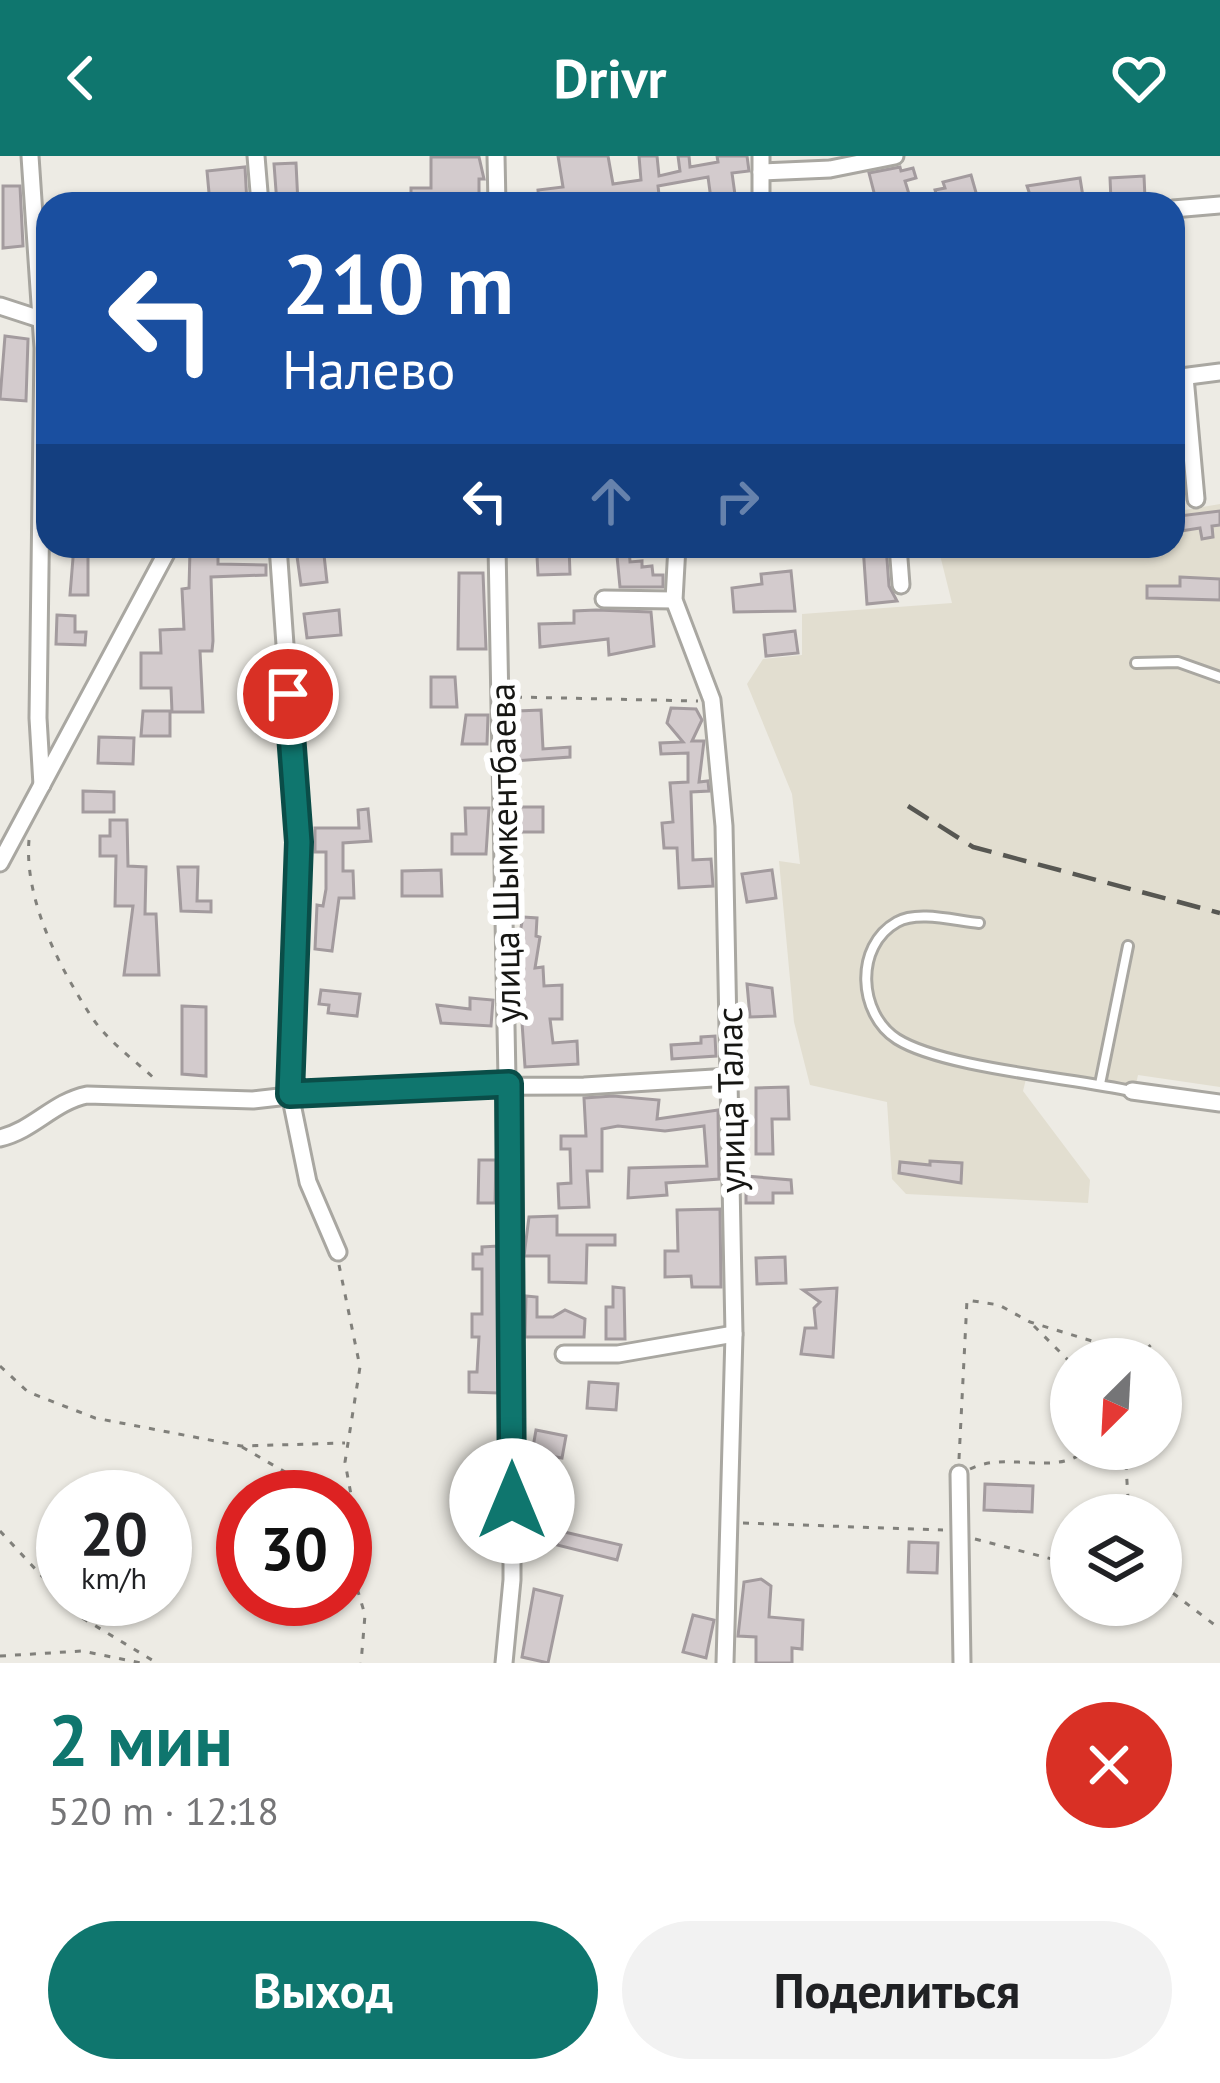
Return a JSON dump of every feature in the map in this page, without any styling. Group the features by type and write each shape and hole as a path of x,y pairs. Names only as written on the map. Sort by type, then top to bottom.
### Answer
{"street":[{"path":"30,156 36,254"},
{"path":"256,156 259,192"},
{"path":"496,156 497,192"},
{"path":"761,164 830,169 895,156"},
{"path":"1185,208 1220,205"},
{"path":"0,306 36,318"},
{"path":"1185,376 1220,372"},
{"path":"1185,420 1196,499"},
{"path":"41,558 42,785"},
{"path":"0,862 164,558"},
{"path":"279,558 299,842 290,1094 308,1181 338,1252"},
{"name":"улица Шымкентбаева","path":"497,558 509,1084 512,1564 504,1663"},
{"name":"улица Талас","path":"676,558 674,600 712,700 724,826 734,1334 725,1663"},
{"path":"899,558 901,585"},
{"path":"604,599 674,600"},
{"path":"0,1138 28,1127 65,1099 170,1095 213,1102 274,1100 290,1094 730,1077"},
{"path":"1132,1091 1220,1103"},
{"path":"564,1354 618,1354 734,1334"},
{"path":"959,1474 962,1663"}],"lane":[{"path":"1136,663 1178,662 1220,677"},
{"path":"979,923 922,917 898,921 878,941 866,991 881,1025 898,1040 980,1064 1132,1091"},
{"path":"1100,1084 1128,946"}],"path":[{"path":"501,697 712,700"},
{"path":"35,803 28,880 66,970 98,1025 170,1095"},
{"path":"338,1252 360,1367 347,1443 347,1470"},
{"path":"1050,1461 989,1459 959,1474 967,1300 999,1305 1030,1322 1078,1338"},
{"path":"1030,1322 1050,1342"},
{"path":"0,1366 28,1392 68,1411 241,1446 347,1443"},
{"path":"241,1446 282,1470"},
{"path":"730,1522 958,1530 1001,1550 1050,1560"},
{"path":"0,1532 79,1616 157,1663"},
{"path":"1182,1600 1220,1629"},
{"path":"361,1663 364,1626"},
{"path":"0,1656 82,1651 141,1663"}],"shaded area":[{"path":"1220,504 1220,1087 1138,1075 1133,1098 1026,1079 1023,1091 1090,1180 1088,1203 906,1194 892,1179 887,1102 810,1085 794,1022 779,861 800,864 792,794 747,684 763,659 802,655 802,614 952,603 941,558 1185,558 1185,510"}],"building":[{"path":"558,156 608,156 613,184 641,180 639,156 657,156 659,176 680,171 678,156 689,156 690,167 718,162 717,156 747,156 749,171 732,173 735,192 710,192 708,177 658,186 659,192 538,192 563,187"},
{"path":"431,157 479,157 484,179 479,179 479,192 411,192 411,188 431,188"},
{"path":"296,163 297,192 276,192 274,164"},
{"path":"245,167 246,192 209,192 207,171"},
{"path":"913,168 916,178 905,181 908,192 874,192 869,173"},
{"path":"971,175 976,192 936,192 945,188 943,182"},
{"path":"1144,176 1145,192 1111,192 1110,178"},
{"path":"1080,178 1082,192 1029,192 1027,186"},
{"path":"3,186 20,186 23,246 3,248"},
{"path":"5,336 28,339 26,401 0,399"},
{"path":"1220,511 1220,525 1212,526 1213,537 1202,539 1200,528 1185,530 1185,515"},
{"path":"73,558 88,558 88,595 70,595"},
{"path":"190,558 266,565 266,575 211,577 212,651 200,651 203,712 172,712 171,688 141,688 141,653 161,653 160,630 184,629 182,589 189,588"},
{"path":"297,558 324,558 327,582 301,585"},
{"path":"537,558 569,558 570,574 538,575"},
{"path":"617,558 642,561 642,567 652,566 653,575 663,575 663,587 620,587"},
{"path":"864,558 887,558 889,586 897,601 867,604"},
{"path":"791,571 795,611 734,612 732,588 762,584 761,574"},
{"path":"459,573 483,573 486,649 458,649"},
{"path":"1180,577 1220,579 1220,600 1147,598 1147,586 1180,586"},
{"path":"339,610 341,635 307,638 304,614"},
{"path":"574,611 651,612 654,646 609,655 608,639 540,647 539,624 574,623"},
{"path":"57,615 75,616 75,632 86,632 85,645 56,644"},
{"path":"795,631 798,653 766,656 764,635"},
{"path":"431,677 455,677 457,707 431,707"},
{"path":"671,708 696,709 702,720 692,741 704,741 699,782 708,781 709,791 691,792 693,860 711,859 713,886 679,888 677,848 664,848 662,823 673,822 670,783 688,782 688,753 661,754 660,743 683,742 667,723"},
{"path":"541,710 543,749 570,747 570,757 514,761 513,750 519,750 517,711"},
{"path":"143,711 170,711 170,736 141,736"},
{"path":"466,715 488,715 487,744 462,744"},
{"path":"99,737 134,738 133,764 98,763"},
{"path":"83,791 114,792 114,812 83,812"},
{"path":"515,807 543,807 543,832 515,832"},
{"path":"465,808 489,808 486,854 452,854 452,834 466,834"},
{"path":"368,809 371,841 343,843 343,871 353,871 354,898 339,898 332,951 315,949 317,905 323,906 326,889 326,852 315,852 315,828 359,828 358,810"},
{"path":"110,820 127,820 128,866 146,867 145,914 156,914 159,975 124,975 133,906 115,906 116,856 100,856 100,836 110,836"},
{"path":"178,867 198,867 197,901 211,901 211,912 181,911"},
{"path":"441,870 442,896 402,896 402,871"},
{"path":"772,870 776,898 747,902 742,874"},
{"path":"523,917 537,918 536,936 540,937 535,968 543,967 544,986 562,985 562,1019 550,1019 553,1043 577,1041 578,1064 525,1067 517,948"},
{"path":"747,984 772,988 775,1016 750,1017"},
{"path":"321,990 360,994 357,1016 328,1013 329,1005 319,1004"},
{"path":"470,998 493,1000 491,1026 441,1023 437,1005 470,1009"},
{"path":"182,1006 206,1007 206,1076 182,1074"},
{"path":"715,1036 716,1056 672,1059 671,1045 701,1043 701,1037"},
{"path":"788,1087 789,1119 772,1119 773,1154 756,1154 756,1088"},
{"path":"584,1098 659,1100 657,1119 718,1110 719,1179 666,1183 667,1195 628,1198 629,1168 707,1166 704,1126 665,1131 618,1126 602,1129 602,1171 587,1171 589,1207 559,1208 558,1184 571,1183 570,1149 561,1149 561,1136 586,1136"},
{"path":"479,1160 496,1160 495,1203 478,1203"},
{"path":"930,1161 962,1163 961,1183 899,1173 900,1162 930,1165"},
{"path":"746,1176 791,1180 792,1193 773,1193 773,1203 746,1203"},
{"path":"720,1209 721,1287 692,1287 691,1276 665,1277 665,1251 678,1251 677,1210"},
{"path":"557,1216 557,1235 615,1235 615,1245 587,1245 586,1283 549,1282 549,1256 524,1256 529,1217"},
{"path":"498,1246 498,1393 469,1392 469,1372 477,1372 479,1337 472,1337 472,1314 482,1314 482,1269 473,1269 473,1254 482,1254 482,1247"},
{"path":"785,1257 786,1283 757,1284 756,1258"},
{"path":"613,1287 624,1288 625,1339 606,1339 606,1307 613,1307"},
{"path":"837,1288 833,1357 801,1354 805,1328 816,1328 814,1308 820,1302 803,1290"},
{"path":"526,1296 537,1297 537,1317 553,1317 565,1310 585,1319 584,1337 525,1337"},
{"path":"589,1382 618,1384 616,1410 587,1408"},
{"path":"536,1430 566,1436 562,1458 532,1453"},
{"path":"475,1475 500,1475 499,1501 475,1501"},
{"path":"538,1479 568,1486 558,1538 533,1533"},
{"path":"985,1484 1033,1486 1032,1512 984,1510"},
{"path":"560,1531 621,1545 617,1560 557,1545"},
{"path":"909,1542 938,1543 937,1573 908,1572"},
{"path":"761,1579 771,1586 769,1617 803,1620 802,1649 792,1648 792,1663 756,1663 756,1637 738,1636 744,1582"},
{"path":"534,1589 562,1596 548,1663 522,1657"},
{"path":"693,1615 714,1620 706,1658 683,1652"}],"railway":[{"path":"908,806 973,847 1220,913"}],"route":[{"path":"288,694 299,842 290,1094 509,1084 512,1501"}]}
